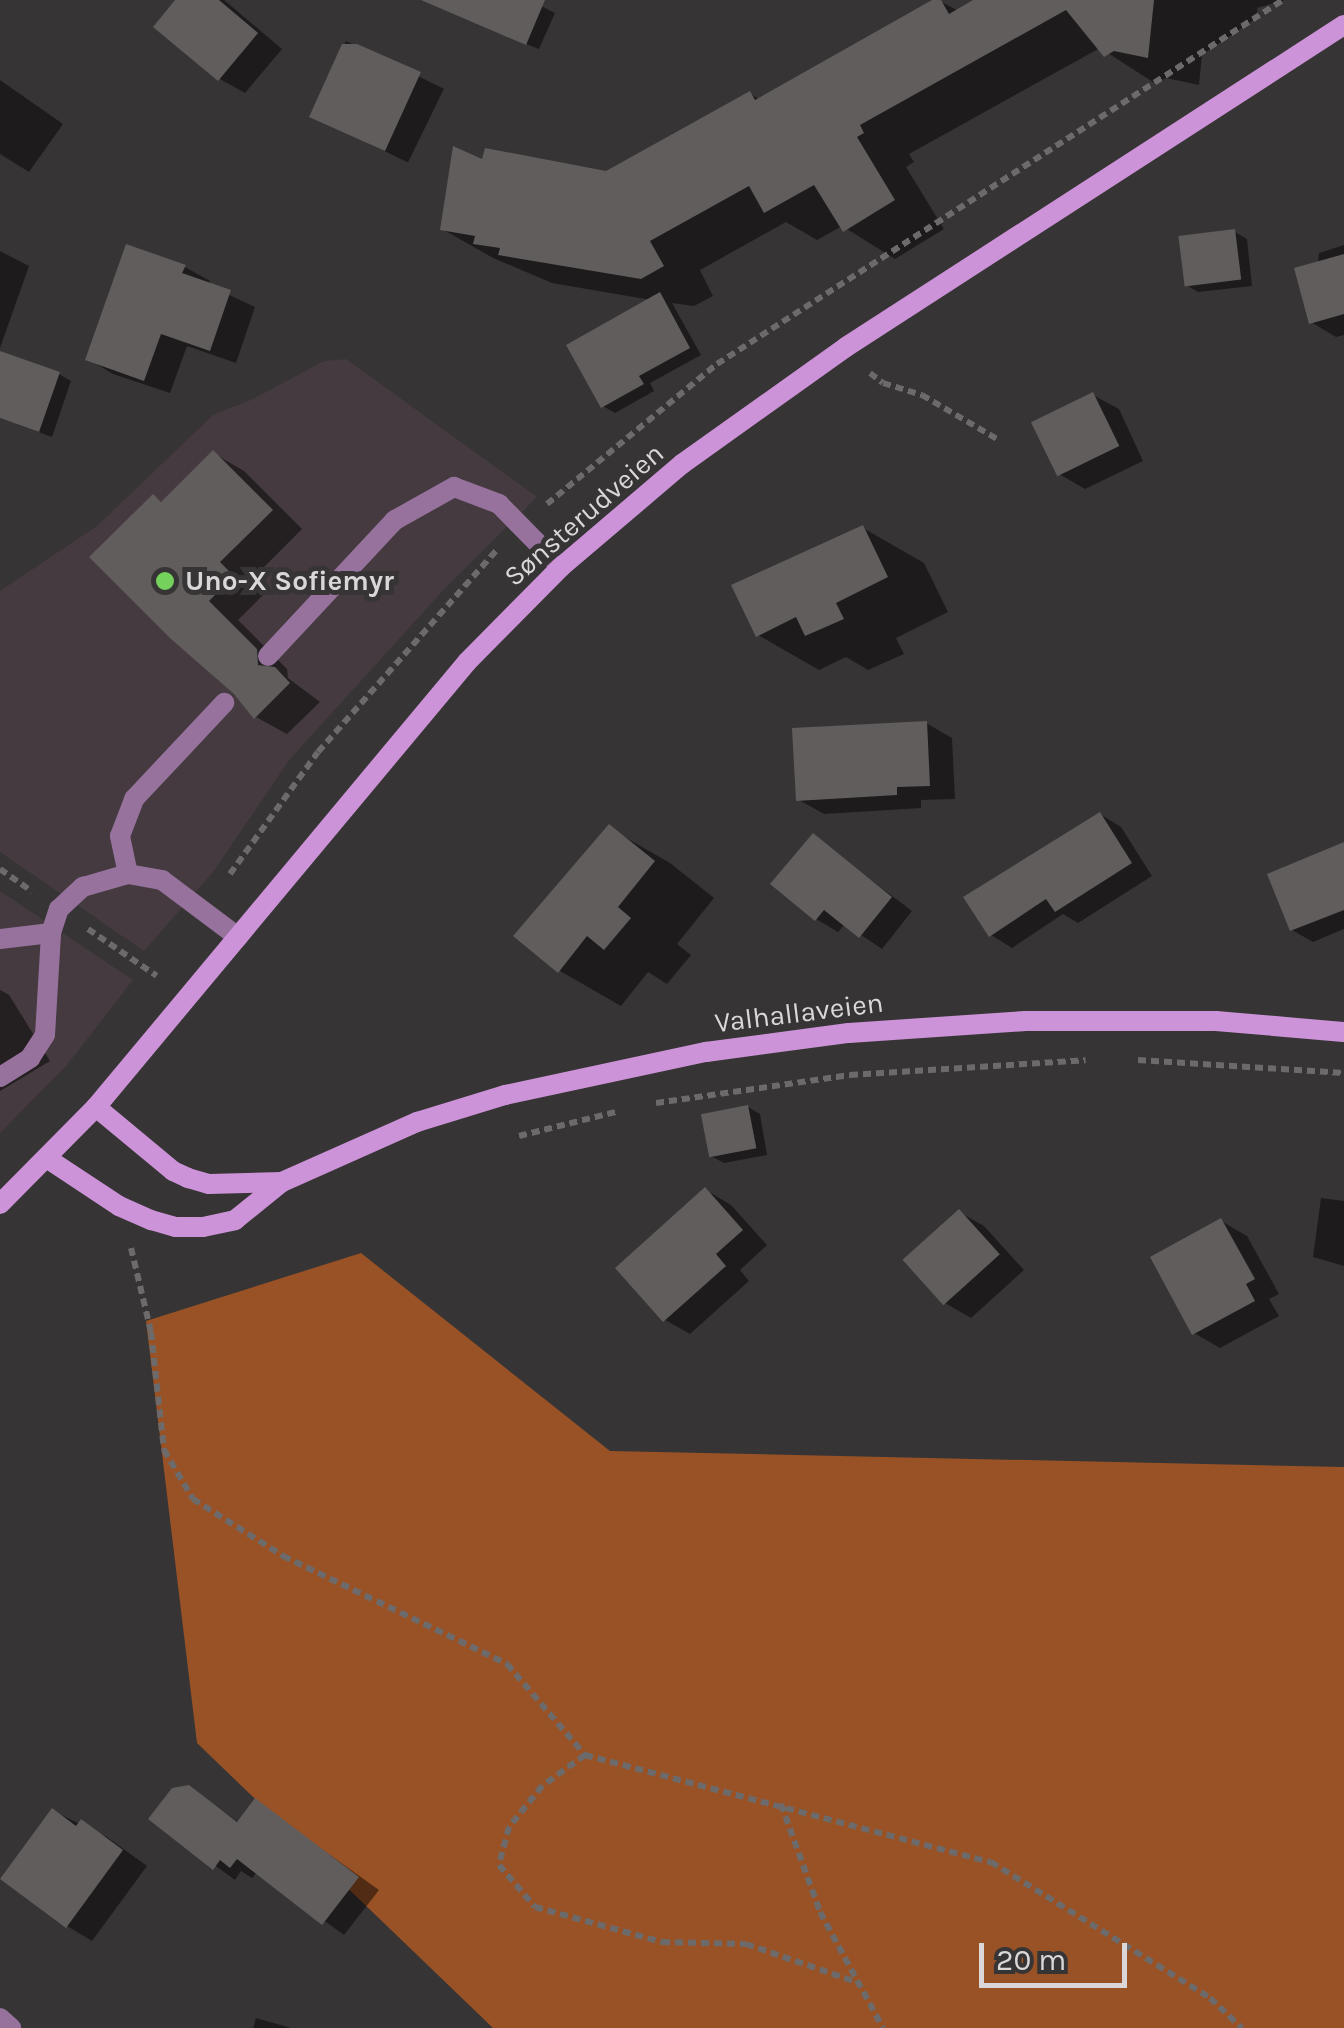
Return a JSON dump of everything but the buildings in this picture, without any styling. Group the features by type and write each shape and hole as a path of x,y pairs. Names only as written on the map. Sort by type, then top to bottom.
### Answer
{"main road":[{"name":"Sønsterudveien","path":"0,1204 96,1107 467,662 561,567 682,464 846,346 1344,25"},
{"name":"Valhallaveien","path":"48,1158 119,1206 175,1228 235,1220 282,1182 417,1122 487,1100 635,1065 776,1040 1094,1019 1216,1021 1344,1032"},
{"name":"Valhallaveien","path":"96,1107 172,1171 188,1178 210,1184 282,1182"}],"street":[{"path":"268,656 395,520 454,487 499,504 561,567"},
{"path":"128,874 120,836 134,799 224,703"},
{"path":"0,1077 30,1058 45,1036 50,933 59,909 83,887 128,874 162,880 238,937"},
{"path":"0,939 50,933"},
{"path":"0,2018 11,2028"}],"path":[{"path":"870,373 884,383 922,396 997,439"},
{"path":"640,1106 796,1081 1092,1060"},
{"path":"1132,1060 1344,1073"},
{"path":"519,1136 624,1110"},
{"path":"129,1242 152,1332 164,1450 192,1499 283,1556 507,1664 584,1755 991,1862 1210,1998 1242,2028"},
{"path":"584,1755 542,1786 509,1827 499,1865 534,1907 662,1942 746,1944 859,1983"},
{"path":"781,1804 820,1912 883,2028"}],"shaded area":[{"path":"346,359 537,497 448,585 290,759 213,872 144,951 0,852 0,591 97,526 213,415 253,399 324,361"},
{"path":"0,891 133,980 67,1065 0,1133"},
{"path":"361,1253 610,1451 1344,1467 1344,2028 493,2028 197,1743 146,1321"}],"place":[{"name":"Uno-X Sofiemyr","path":"165,581"}]}
